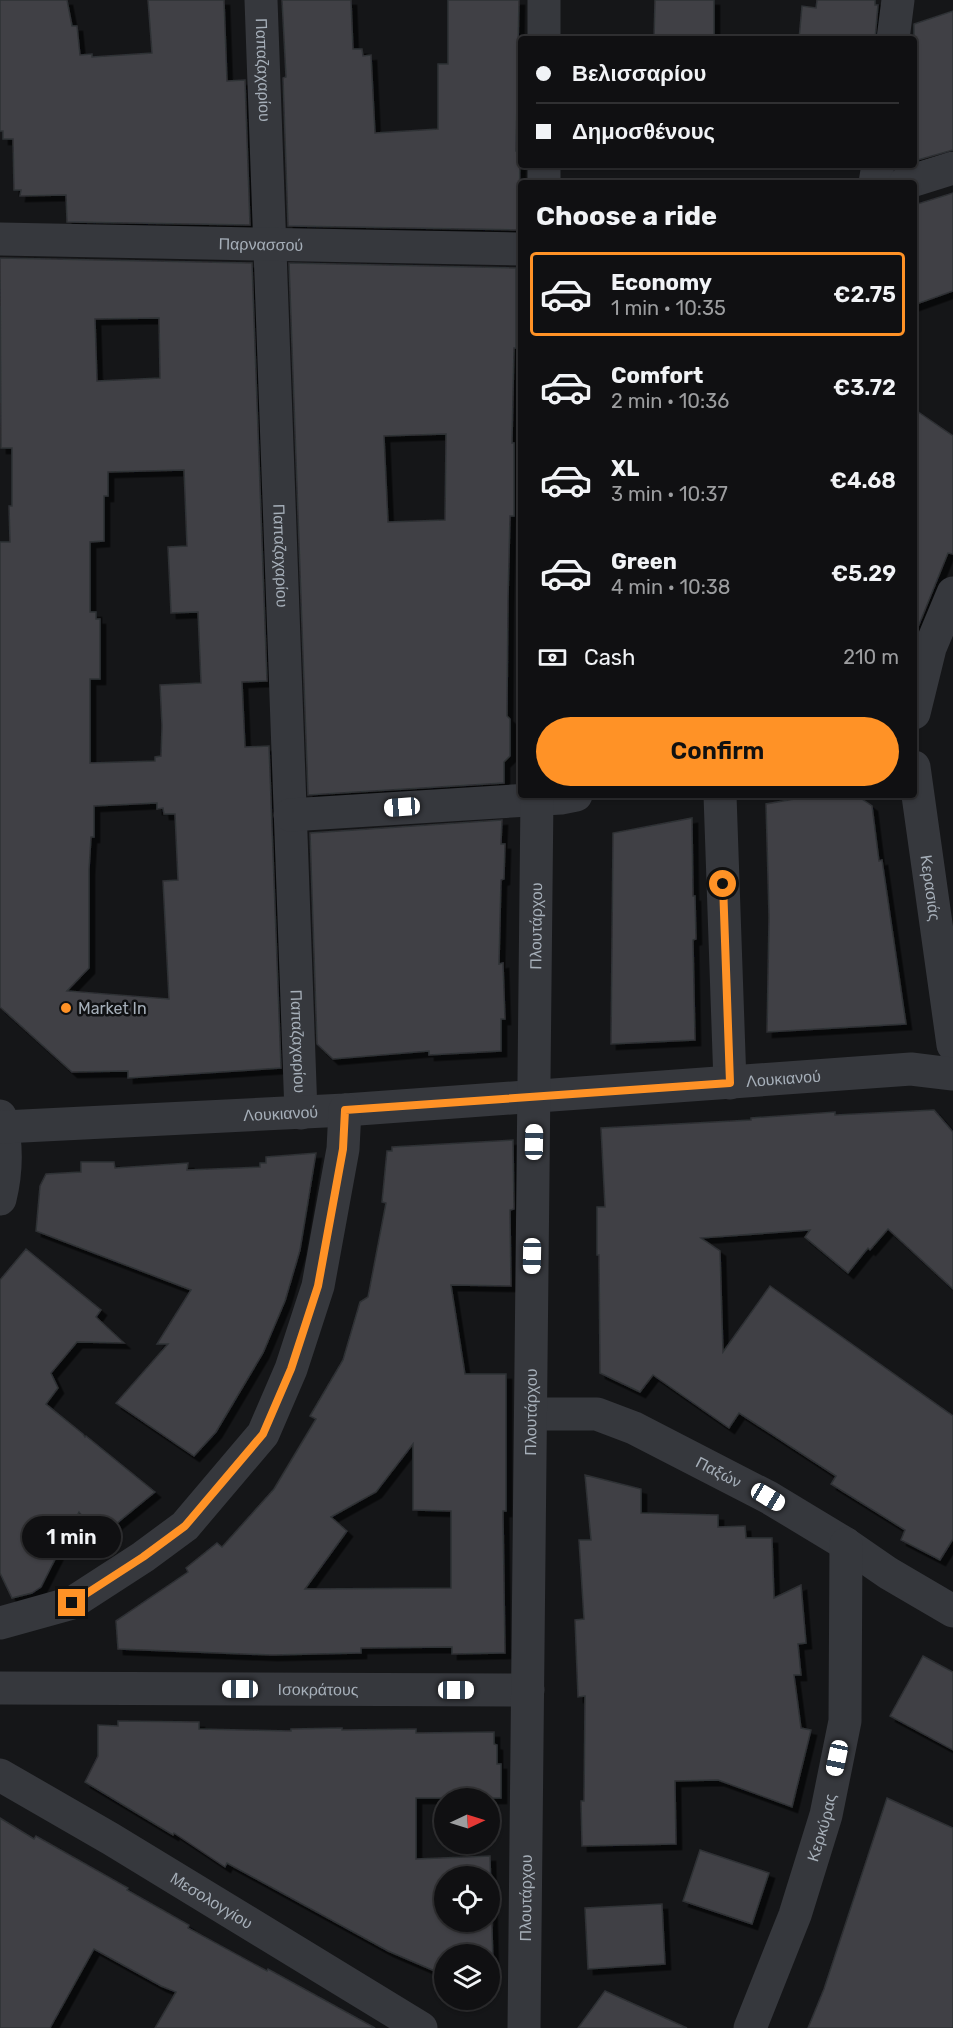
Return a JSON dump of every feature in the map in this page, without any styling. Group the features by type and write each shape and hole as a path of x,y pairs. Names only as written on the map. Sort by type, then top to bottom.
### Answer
{"street":[{"name":"Παπαζαχαρίου","path":"261,0 300,1113"},
{"path":"544,0 544,36"},
{"path":"893,36 898,0"},
{"path":"915,180 953,168"},
{"name":"Παρνασσού","path":"0,239 518,249"},
{"path":"917,701 930,648 953,593"},
{"name":"Κερασιάς","path":"917,787 953,1045"},
{"path":"290,815 523,798"},
{"name":"Πλουτάρχου","path":"524,2028 537,798"},
{"path":"720,798 730,1083"},
{"name":"Λουκιανού","path":"2,1121 300,1113 911,1070 953,1074"},
{"path":"0,1623 72,1603 143,1557 185,1526 263,1434 291,1369 318,1286 343,1149 345,1110"},
{"path":"0,1199 5,1159 2,1121"},
{"name":"Παξών","path":"531,1414 597,1414 634,1428 768,1497 953,1611"},
{"name":"Κερκύρας","path":"750,2028 795,1915 826,1815 845,1721 846,1544"},
{"name":"Ισοκράτους","path":"0,1688 528,1690"},
{"name":"Μεσολογγίου","path":"0,1775 111,1839 421,2028"}],"building":[{"path":"0,0 67,0 72,26 77,26 80,55 92,54 92,57 152,53 148,0 224,0 227,81 245,80 250,225 67,222 66,195 20,196 21,190 14,190 13,139 3,139 3,131 0,131"},
{"path":"282,0 351,0 353,49 362,49 363,56 371,55 375,133 438,129 438,64 448,64 448,0 519,0 516,151 518,151 520,168 518,230 288,226 283,78 286,77"},
{"path":"655,0 714,0 714,36 654,36"},
{"path":"817,0 875,0 875,5 878,5 875,36 799,36 802,6 816,8"},
{"path":"953,11 953,150 917,160 917,36 914,36 914,24"},
{"path":"953,193 953,291 917,304 917,204"},
{"path":"0,258 252,263 267,681 242,682 245,747 269,746 281,1068 128,1078 128,1071 72,1072 0,1007 0,542 10,542 9,506 12,506 12,448 1,448","holes":["159,318 160,378 97,381 95,319","184,470 187,546 168,547 171,613 198,612 201,683 160,685 161,756 155,757 155,761 90,763 90,679 100,679 100,619 96,619 96,612 90,612 90,542 104,541 104,496 108,496 108,472","157,803 157,809 163,808 164,814 175,814 178,880 163,881 169,999 67,991 89,968 89,870 91,837 94,837 94,806"]},
{"path":"289,263 516,268 516,348 514,348 512,443 514,443 514,516 510,516 508,600 507,716 510,719 510,756 504,762 504,783 308,795","holes":["446,434 445,520 388,522 384,436"]},
{"path":"917,411 953,436 953,554 948,553 917,630"},
{"path":"800,798 860,798 872,806 906,1024 767,1032 769,917 766,804"},
{"path":"692,818 696,939 693,940 695,1040 611,1044 613,833"},
{"path":"502,820 501,844 505,844 504,879 501,880 499,964 503,963 505,1019 501,1019 501,1051 429,1055 429,1051 333,1059 317,1044 310,833"},
{"path":"934,1110 953,1132 953,1289 888,1229 870,1250 868,1248 848,1273 805,1237 810,1230 701,1238 720,1251 723,1352 770,1286 953,1416 953,1539 940,1560 901,1540 905,1530 831,1484 836,1476 739,1413 729,1428 653,1375 640,1392 600,1373 599,1255 597,1255 597,1207 605,1207 601,1128 751,1120 751,1118 835,1112 835,1115"},
{"path":"513,1140 514,1209 510,1210 511,1286 451,1285 465,1374 506,1374 506,1511 503,1511 505,1653 452,1654 452,1647 361,1648 361,1653 272,1655 118,1649 116,1621 188,1572 186,1568 217,1543 222,1547 274,1489 316,1419 310,1416 343,1360 360,1302 368,1297 386,1203 382,1202 387,1151 392,1151 392,1147","holes":["413,1444 413,1510 451,1511 451,1588 305,1589 347,1531 331,1517 376,1492"]},
{"path":"316,1153 300,1250 285,1301 263,1353 216,1432 194,1456 116,1403 168,1344 157,1344 191,1290 36,1231 40,1186 46,1174 81,1172 81,1162 114,1162 115,1168 188,1163 187,1170 260,1167 260,1163 266,1163 266,1157"},
{"path":"26,1249 101,1310 96,1317 124,1343 77,1342 51,1373 58,1388 46,1404 155,1492 100,1537 79,1512 41,1587 32,1593 12,1598 0,1573 0,1280"},
{"path":"585,1475 641,1489 641,1513 718,1515 718,1527 745,1526 746,1538 772,1538 774,1598 801,1585 806,1643 798,1644 801,1675 794,1675 801,1728 811,1730 792,1807 718,1780 675,1781 676,1844 582,1846 581,1801 584,1801 585,1696 578,1697 575,1620 584,1619 579,1540 591,1540"},
{"path":"923,1656 953,1672 953,1750 890,1716"},
{"path":"118,1721 199,1722 199,1729 291,1731 291,1729 342,1728 342,1730 416,1729 416,1733 494,1732 497,1764 501,1764 501,1798 500,1788 434,1788 434,1798 416,1798 416,1859 490,1856 490,1866 434,1866 434,1932 492,1932 492,1944 434,1944 434,1971 388,1951 227,1863 225,1867 174,1833 173,1835 85,1782 98,1756 98,1725 118,1726"},
{"path":"887,1798 953,1828 953,2028 808,2028 824,1989"},
{"path":"0,1818 34,1839 36,1836 128,1888 127,1890 189,1925 188,1928 375,2028 155,2028 176,1992 94,1949 50,2028 0,2028"},
{"path":"700,1850 769,1873 752,1924 683,1901"},
{"path":"662,1904 665,1964 588,1969 585,1908"},
{"path":"605,1991 687,2028 578,2028"}],"place":[{"name":"Market In","path":"66,1008"}],"route":[{"path":"72,1603 143,1557 185,1526 263,1434 291,1369 318,1286 343,1149 345,1110 730,1083 723,884"}]}
